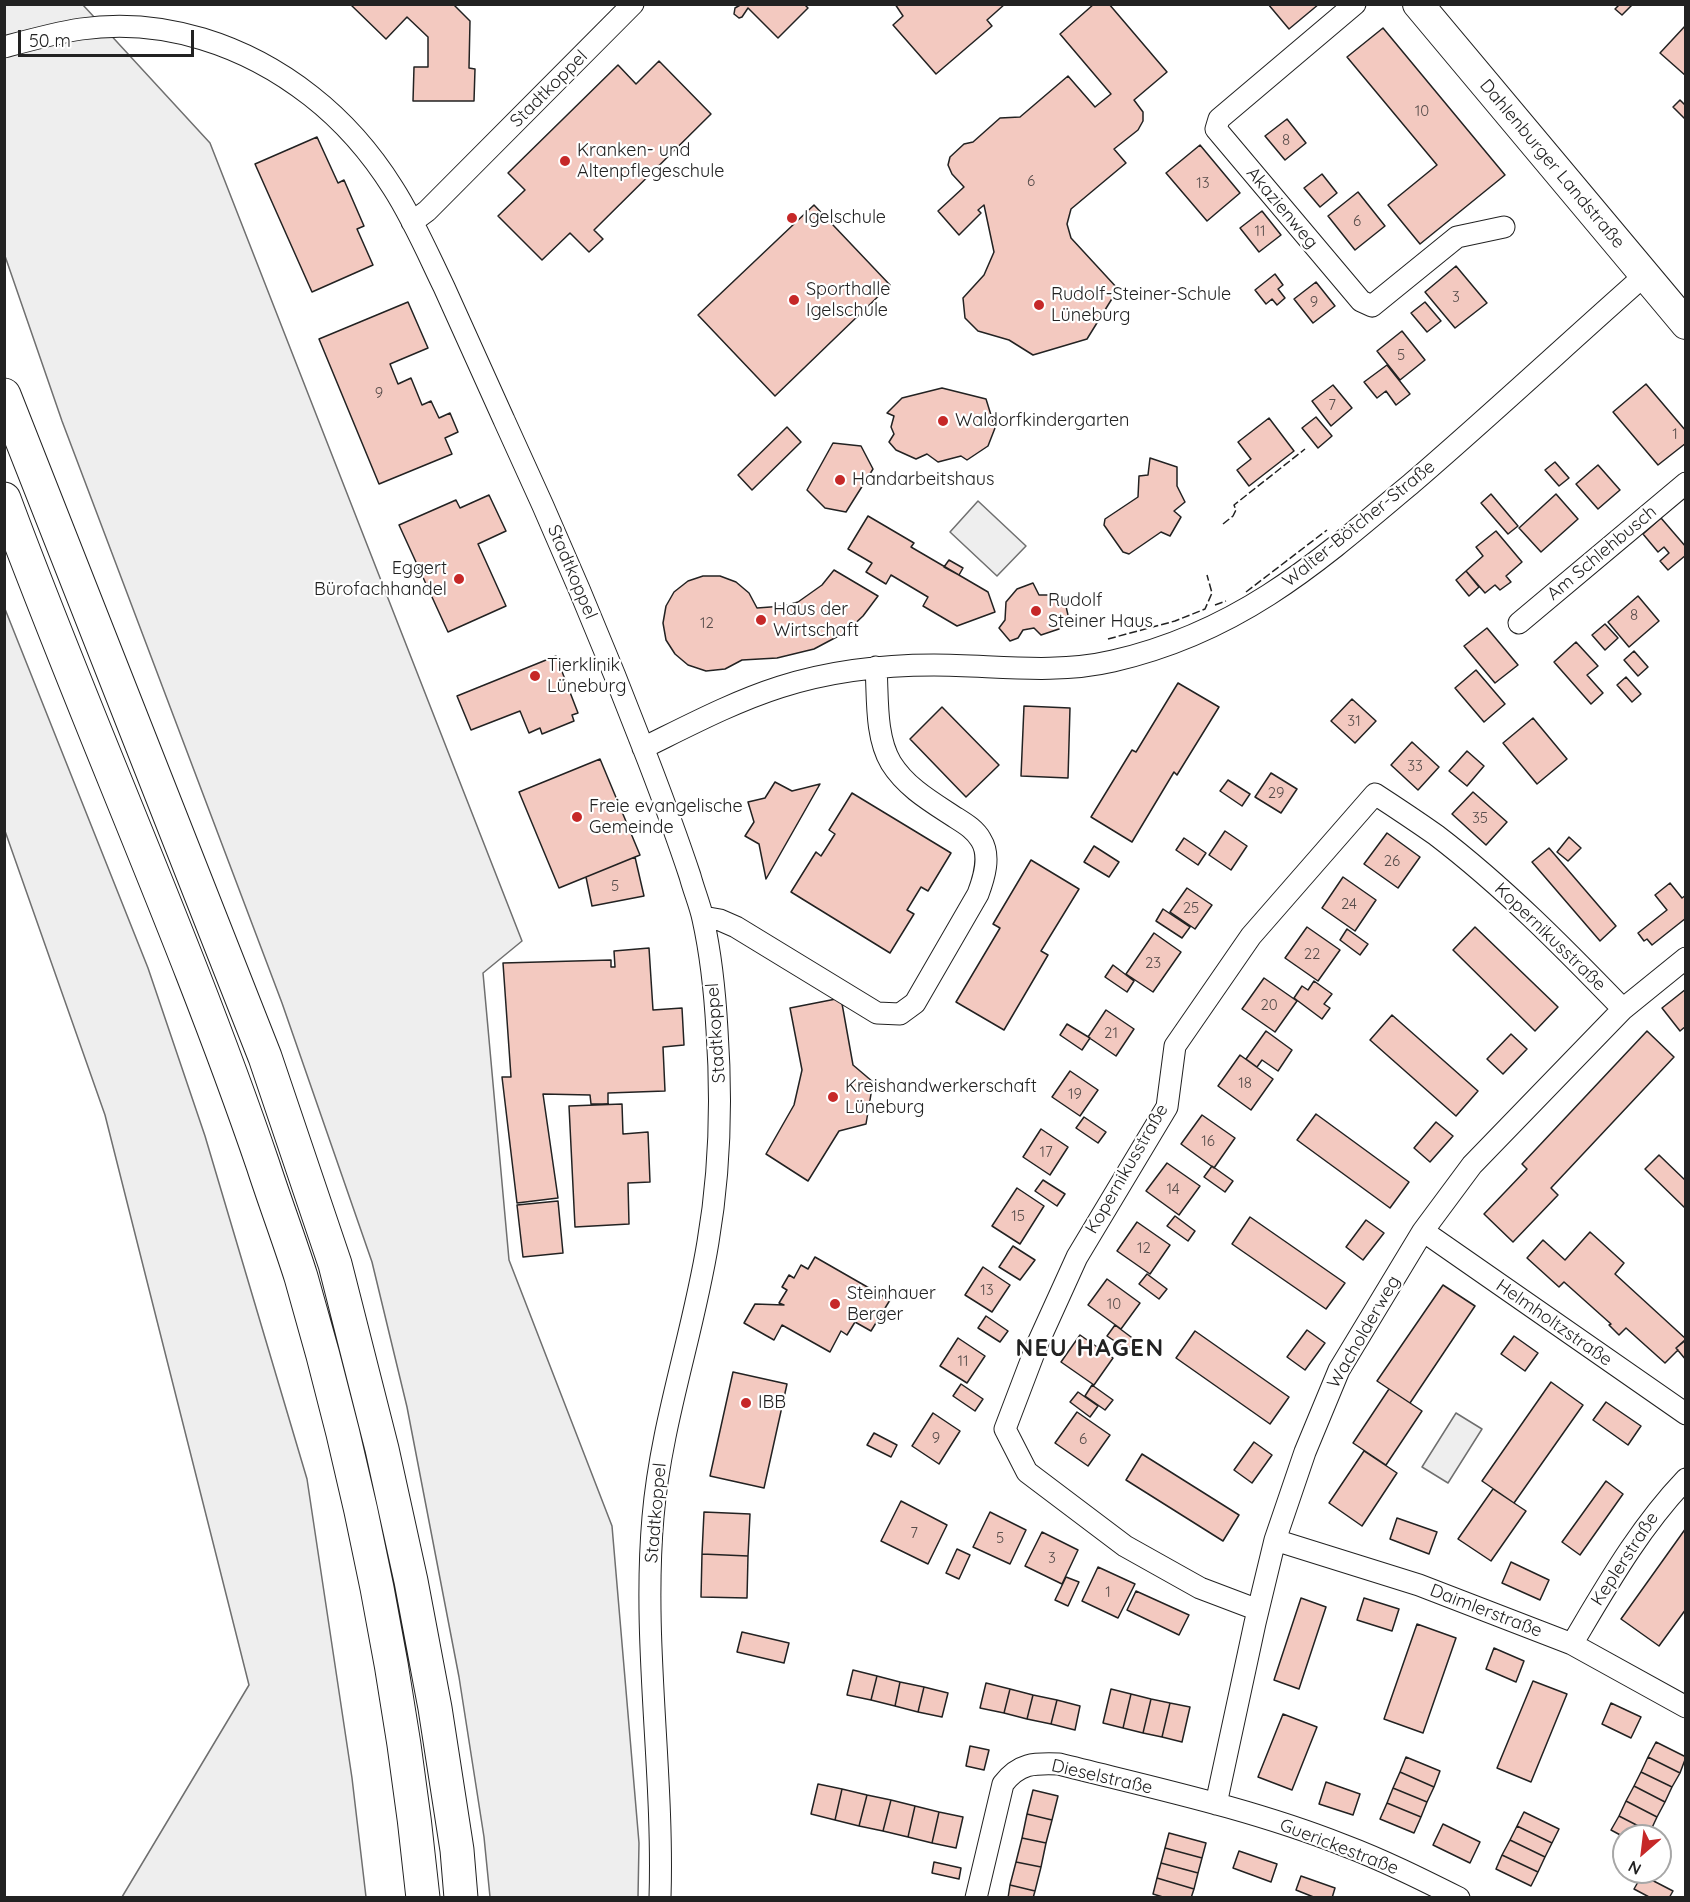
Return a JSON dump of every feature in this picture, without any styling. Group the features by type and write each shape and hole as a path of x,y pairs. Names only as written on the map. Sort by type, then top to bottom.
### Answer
{"highway":[{"path":"4,394 265,1057 335,1264 382,1449 411,1581 457,1850 461,1898"},
{"path":"4,499 230,1070 300,1275 348,1453 375,1580 400,1724 423,1898"}],"main road":[{"name":"Dahlenburger Landstraße","path":"1418,4 1686,324"}],"street":[{"name":"Stadtkoppel","path":"412,222 427,211 633,4"},
{"name":"Akazienweg","path":"1355,4 1220,119 1216,129 1361,301 1372,306 1457,237 1504,227"},
{"name":"Stadtkoppel","path":"4,47 45,36 91,28 130,26 167,30 199,37 242,54 309,94 338,119 364,148 393,188 412,222 561,545 644,748 674,830 703,917 717,1025 721,1116 708,1247 663,1439 652,1520 650,1610 661,1841 660,1898"},
{"name":"Walter-Bötcher-Straße","path":"644,748 699,720 780,687 826,675 876,667 934,665 1036,670 1073,667 1109,662 1144,653 1215,627 1251,608 1338,545 1438,461 1645,275"},
{"name":"Am Schlehbusch","path":"1519,623 1686,483"},
{"path":"703,917 720,920 736,927 877,1013 900,1014 915,1003 978,894 984,879 986,859 983,842 973,829 915,791 890,761 880,726 876,667"},
{"name":"Kopernikusstraße","path":"1258,1610 1200,1588 1125,1546 1028,1472 1005,1429 1037,1345 1077,1257 1167,1107 1175,1046 1251,936 1375,794 1435,835 1489,879 1558,943 1623,1009"},
{"name":"Wacholderweg","path":"1215,1804 1275,1540 1305,1452 1339,1370 1423,1231 1472,1165 1623,1009 1686,958"},
{"name":"Helmholtzstraße","path":"1423,1231 1686,1414"},
{"name":"Keplerstraße","path":"1572,1644 1619,1566 1661,1505 1686,1479"},
{"name":"Daimlerstraße","path":"1275,1540 1419,1585 1572,1644 1686,1707"},
{"name":"Dieselstraße","path":"976,1898 1003,1784 1011,1774 1022,1767 1038,1763 1059,1764 1215,1804"},
{"name":"Guerickestraße","path":"1215,1804 1344,1845 1459,1898"}],"shaded area":[{"path":"4,5 83,5 210,143 522,941 483,973 509,1260 612,1526 639,1843 638,1897 490,1897 484,1837 459,1677 407,1407 372,1262 282,1003 62,421 5,256"},
{"path":"978,501 1026,546 997,576 950,532"},
{"path":"5,609 148,968 205,1136 307,1479 352,1778 366,1897 122,1897 249,1685 105,1115 5,831"},
{"path":"1456,1413 1482,1429 1448,1483 1422,1467"}],"building":[{"path":"350,4 453,4 470,21 469,68 475,69 474,101 413,101 414,67 428,67 428,37 407,17 386,39"},
{"path":"742,4 804,4 808,8 778,38 748,8 742,17 739,18 734,14 735,8"},
{"path":"895,4 1005,4 987,20 992,26 936,74 893,25 903,16"},
{"path":"1094,4 1109,4 1167,72 1134,100 1143,112 1143,121 1138,130 1114,149 1126,163 1071,209 1067,224 1071,238 1118,289 1087,339 1033,355 1009,340 978,331 965,318 963,298 984,275 994,252 984,205 978,210 981,213 959,235 938,211 964,187 952,174 948,165 950,157 964,144 973,142 1000,118 1020,117 1068,76 1095,107 1111,94 1060,34"},
{"path":"1268,4 1319,4 1289,29"},
{"path":"1620,4 1633,4 1622,15 1615,9"},
{"path":"1686,25 1686,76 1660,53"},
{"path":"1383,28 1505,175 1420,244 1388,205 1437,165 1347,57"},
{"path":"659,61 711,114 594,230 603,239 589,252 570,233 542,260 498,216 525,190 508,173 618,65 636,84"},
{"path":"1680,100 1686,106 1686,120 1673,107"},
{"path":"1287,119 1306,143 1285,160 1265,136"},
{"path":"317,137 338,183 344,180 364,226 357,229 373,265 312,292 255,164"},
{"path":"1200,145 1240,193 1207,221 1166,173"},
{"path":"1322,174 1337,193 1320,207 1304,188"},
{"path":"1358,192 1385,226 1355,250 1328,216"},
{"name":"Sporthalle Igelschule","path":"814,205 890,285 775,396 698,315"},
{"path":"1262,211 1281,235 1259,252 1240,228"},
{"path":"1456,266 1487,303 1455,328 1425,292"},
{"path":"1275,274 1283,285 1278,289 1285,298 1277,305 1272,299 1266,304 1255,290"},
{"path":"1316,282 1335,306 1313,323 1294,299"},
{"path":"408,302 428,348 390,364 398,384 411,378 422,405 431,401 439,418 450,413 458,432 445,438 452,454 379,484 319,339"},
{"path":"1425,302 1441,321 1427,332 1411,313"},
{"path":"1402,331 1425,360 1400,380 1377,351"},
{"path":"1387,365 1410,394 1396,405 1386,391 1377,398 1364,382"},
{"path":"1646,384 1686,431 1686,443 1658,465 1613,412"},
{"path":"1333,385 1352,408 1331,426 1312,401"},
{"name":"Waldorfkindergarten","path":"942,388 986,399 995,428 988,446 967,460 961,456 938,462 927,454 916,459 896,450 889,442 894,434 891,427 894,416 887,413 902,398"},
{"path":"1316,417 1332,436 1318,448 1302,428"},
{"path":"1269,418 1294,451 1249,486 1237,470 1251,459 1238,442"},
{"path":"787,427 801,442 752,490 738,475"},
{"name":"Handarbeitshaus","path":"833,443 861,446 873,469 846,512 825,508 807,490"},
{"path":"1150,458 1177,467 1177,486 1185,502 1174,511 1181,517 1170,536 1161,532 1129,554 1123,552 1104,525 1105,519 1138,497 1139,476 1148,475"},
{"path":"1555,462 1569,478 1559,486 1545,470"},
{"path":"1598,465 1620,490 1598,509 1576,484"},
{"path":"1491,494 1518,526 1508,534 1481,503"},
{"path":"1556,494 1578,519 1541,552 1519,528"},
{"name":"Eggert Bürofachhandel","path":"489,495 506,531 478,544 506,606 448,632 399,525 456,500 460,508"},
{"path":"868,516 914,543 911,547 988,592 995,612 957,626 923,606 928,597 891,575 886,584 866,572 872,563 848,549"},
{"path":"1661,518 1686,547 1686,555 1668,570 1660,561 1669,553 1664,547 1658,552 1643,534"},
{"path":"1496,531 1522,562 1506,576 1511,582 1500,590 1495,585 1485,593 1466,571 1483,556 1476,547"},
{"path":"949,560 963,568 959,575 944,567"},
{"name":"Haus der Wirtschaft","path":"834,570 878,596 863,616 846,632 814,649 777,658 742,660 725,669 706,671 688,665 675,654 666,640 663,623 666,606 674,592 688,581 703,576 720,576 736,582 749,593 757,608 784,606 798,602 822,585"},
{"path":"1466,571 1479,587 1469,596 1456,580"},
{"name":"Rudolf Steiner Haus","path":"1033,583 1039,595 1060,595 1064,598 1068,615 1066,622 1059,629 1041,635 1034,628 1023,630 1018,638 1010,641 999,628 1005,620 1006,602 1017,589"},
{"path":"1638,596 1659,621 1629,647 1608,622"},
{"path":"1605,624 1618,638 1605,650 1592,635"},
{"path":"1487,628 1518,665 1495,683 1464,646"},
{"path":"1576,642 1598,666 1587,675 1603,693 1591,704 1554,662"},
{"path":"1634,651 1648,667 1638,676 1624,660"},
{"name":"Tierklinik Lüneburg","path":"556,656 578,713 572,715 574,721 542,734 540,728 529,733 520,711 471,730 457,696"},
{"path":"1476,670 1505,704 1484,722 1455,688"},
{"path":"1626,677 1641,694 1632,702 1617,685"},
{"path":"1178,683 1219,707 1177,775 1174,772 1132,842 1091,817 1132,750 1136,752"},
{"path":"1352,699 1376,721 1355,743 1331,721"},
{"path":"1024,706 1070,708 1068,778 1021,776"},
{"path":"942,707 999,765 966,797 910,739"},
{"path":"1533,718 1567,759 1537,784 1503,743"},
{"path":"1412,742 1439,767 1418,790 1391,765"},
{"path":"1467,751 1484,766 1467,786 1449,771"},
{"name":"Freie evangelische Gemeinde","path":"600,759 640,855 559,888 519,792"},
{"path":"1271,773 1297,789 1281,813 1255,797"},
{"path":"1228,780 1250,794 1242,806 1220,791"},
{"path":"775,782 792,791 820,784 766,879 759,844 745,836 754,822 748,802 765,798"},
{"path":"1473,792 1507,822 1486,845 1452,814"},
{"path":"852,793 951,853 928,891 921,887 907,910 914,914 890,953 791,892 816,852 821,856 835,834 829,830"},
{"path":"1225,831 1247,846 1231,870 1209,855"},
{"path":"1387,833 1420,857 1398,888 1364,864"},
{"path":"1569,837 1581,848 1568,861 1557,852"},
{"path":"1184,838 1206,853 1198,865 1176,850"},
{"path":"1094,846 1119,862 1109,877 1084,862"},
{"path":"1549,848 1616,926 1600,941 1532,862"},
{"name":"Freie evangelische Gemeinde","path":"635,857 644,896 592,906 586,877"},
{"path":"1031,860 1079,889 1041,951 1048,955 1004,1030 956,1002 1000,928 993,924"},
{"path":"1343,877 1376,900 1355,931 1322,908"},
{"path":"1670,883 1682,898 1686,895 1686,918 1652,945 1647,939 1644,941 1638,933 1667,910 1655,895"},
{"path":"1187,888 1212,905 1195,929 1170,912"},
{"path":"1163,909 1190,927 1182,938 1156,921"},
{"path":"1307,927 1340,950 1318,981 1285,958"},
{"path":"1475,927 1558,1007 1535,1031 1453,950"},
{"path":"1347,929 1368,944 1360,955 1340,940"},
{"path":"1154,933 1181,952 1153,992 1126,974"},
{"path":"649,948 653,1010 682,1008 684,1045 663,1047 665,1091 608,1093 608,1104 591,1104 590,1095 543,1094 558,1198 517,1203 502,1077 511,1077 503,963 611,960 611,967 615,967 614,951"},
{"path":"1113,965 1134,981 1127,992 1105,977"},
{"path":"1264,978 1297,1001 1275,1032 1242,1009"},
{"path":"1314,981 1332,994 1324,1004 1330,1008 1322,1019 1294,998 1302,986 1308,990"},
{"path":"1686,989 1686,1026 1680,1031 1662,1008"},
{"name":"Kreishandwerkerschaft Lüneburg","path":"841,998 853,1065 873,1082 866,1124 839,1131 808,1181 766,1154 794,1105 802,1070 790,1008"},
{"path":"1106,1010 1134,1029 1116,1056 1088,1037"},
{"path":"1392,1015 1478,1091 1456,1116 1370,1040"},
{"path":"1067,1024 1090,1038 1082,1050 1060,1035"},
{"path":"1266,1031 1292,1050 1278,1071 1262,1060 1257,1067 1246,1059"},
{"path":"1647,1031 1674,1057 1551,1188 1558,1195 1513,1242 1484,1214 1527,1169 1522,1164"},
{"path":"1511,1034 1527,1049 1503,1074 1487,1059"},
{"path":"1240,1055 1273,1079 1251,1110 1218,1086"},
{"path":"1070,1071 1098,1090 1080,1116 1052,1097"},
{"path":"622,1104 623,1134 648,1132 650,1182 628,1183 629,1224 575,1227 569,1106"},
{"path":"1316,1114 1409,1182 1390,1208 1297,1140"},
{"path":"1202,1115 1235,1138 1214,1168 1181,1144"},
{"path":"1084,1117 1106,1132 1098,1143 1076,1128"},
{"path":"1436,1122 1453,1136 1430,1162 1414,1148"},
{"path":"1041,1129 1068,1147 1050,1175 1023,1157"},
{"path":"1659,1155 1686,1181 1686,1209 1645,1169"},
{"path":"1167,1163 1200,1186 1179,1215 1146,1191"},
{"path":"1212,1166 1233,1181 1225,1192 1204,1177"},
{"path":"1043,1180 1065,1194 1057,1206 1035,1191"},
{"path":"1017,1188 1044,1206 1020,1244 992,1226"},
{"path":"558,1201 563,1253 523,1257 517,1205"},
{"path":"1175,1216 1195,1231 1188,1241 1167,1226"},
{"path":"1250,1217 1345,1283 1326,1309 1232,1244"},
{"path":"1366,1220 1384,1233 1363,1260 1346,1247"},
{"path":"1137,1222 1170,1245 1150,1274 1117,1251"},
{"path":"1590,1232 1624,1263 1615,1274 1686,1339 1665,1363 1626,1328 1619,1335 1609,1325 1611,1324 1564,1282 1559,1287 1527,1258 1543,1240 1565,1260"},
{"path":"1013,1246 1035,1260 1020,1280 999,1267"},
{"name":"Steinhauer Berger","path":"815,1257 890,1300 871,1331 855,1322 847,1335 841,1331 830,1352 782,1325 774,1340 744,1323 755,1304 784,1305 779,1303 787,1290 782,1287 789,1275 794,1278 801,1265 808,1269"},
{"path":"983,1267 1010,1285 992,1312 965,1295"},
{"path":"1147,1274 1167,1289 1159,1299 1139,1284"},
{"path":"1107,1279 1140,1303 1121,1329 1088,1305"},
{"path":"1443,1285 1475,1306 1410,1403 1377,1381"},
{"path":"986,1316 1008,1331 1000,1342 978,1328"},
{"path":"1115,1325 1135,1340 1128,1350 1107,1336"},
{"path":"1307,1330 1325,1343 1305,1370 1287,1357"},
{"path":"1195,1331 1289,1397 1270,1424 1176,1358"},
{"path":"1080,1335 1113,1358 1094,1385 1061,1362"},
{"path":"1514,1336 1538,1353 1525,1371 1501,1354"},
{"path":"958,1338 985,1356 967,1383 940,1366"},
{"path":"1686,1340 1686,1360 1676,1348"},
{"path":"733,1372 787,1384 764,1488 710,1476"},
{"path":"1551,1382 1583,1405 1514,1503 1482,1481"},
{"path":"961,1384 983,1399 975,1411 953,1396"},
{"path":"1092,1385 1113,1400 1105,1410 1085,1396"},
{"path":"1389,1389 1422,1411 1386,1465 1353,1443"},
{"path":"1078,1392 1098,1406 1090,1417 1070,1402"},
{"path":"1606,1402 1641,1426 1628,1445 1593,1420"},
{"path":"1077,1412 1110,1435 1088,1466 1055,1443"},
{"path":"933,1413 960,1431 939,1464 912,1446"},
{"path":"874,1433 897,1445 891,1457 867,1445"},
{"path":"1254,1442 1272,1455 1252,1483 1234,1470"},
{"path":"1364,1451 1397,1473 1362,1526 1329,1503"},
{"path":"1142,1454 1239,1515 1223,1541 1126,1480"},
{"path":"1606,1481 1623,1494 1580,1555 1562,1542"},
{"path":"1493,1489 1526,1511 1491,1561 1458,1539"},
{"path":"901,1501 947,1525 928,1564 881,1541"},
{"path":"704,1512 750,1514 748,1556 702,1554"},
{"path":"990,1512 1026,1530 1010,1564 973,1547"},
{"path":"1397,1518 1437,1532 1429,1554 1390,1539"},
{"path":"1686,1528 1686,1609 1659,1646 1621,1619"},
{"path":"1042,1532 1078,1550 1062,1584 1025,1566"},
{"path":"957,1549 970,1555 959,1579 946,1573"},
{"path":"702,1554 748,1556 747,1598 701,1597"},
{"path":"1511,1562 1549,1580 1540,1600 1502,1583"},
{"path":"1098,1567 1135,1584 1118,1618 1082,1601"},
{"path":"1066,1577 1079,1582 1068,1606 1055,1600"},
{"path":"1136,1591 1189,1615 1179,1635 1127,1610"},
{"path":"1301,1598 1326,1607 1299,1689 1274,1680"},
{"path":"1364,1598 1399,1609 1392,1631 1357,1620"},
{"path":"1417,1624 1456,1638 1423,1733 1384,1719"},
{"path":"742,1632 789,1643 784,1663 737,1652"},
{"path":"1494,1648 1524,1661 1516,1682 1486,1669"},
{"path":"853,1670 877,1676 871,1700 847,1695"},
{"path":"877,1676 900,1682 895,1706 871,1700"},
{"path":"1533,1681 1567,1694 1531,1782 1497,1768"},
{"path":"900,1682 924,1687 918,1712 895,1706"},
{"path":"986,1683 1010,1689 1004,1713 980,1708"},
{"path":"924,1687 948,1693 942,1717 918,1712"},
{"path":"1010,1689 1033,1695 1027,1719 1004,1713"},
{"path":"1111,1689 1131,1694 1123,1728 1103,1723"},
{"path":"1131,1694 1151,1699 1143,1733 1123,1728"},
{"path":"1033,1695 1057,1700 1051,1724 1027,1719"},
{"path":"1151,1699 1170,1703 1162,1737 1143,1733"},
{"path":"1057,1700 1080,1706 1075,1730 1051,1724"},
{"path":"1170,1703 1190,1707 1182,1742 1162,1737"},
{"path":"1611,1703 1641,1717 1631,1738 1602,1724"},
{"path":"1283,1714 1317,1727 1292,1790 1258,1777"},
{"path":"1656,1742 1686,1757 1680,1773 1648,1757"},
{"path":"970,1746 989,1750 984,1770 966,1766"},
{"path":"1406,1757 1440,1771 1434,1787 1400,1772"},
{"path":"1648,1757 1680,1773 1672,1787 1641,1772"},
{"path":"1400,1772 1434,1787 1427,1802 1393,1788"},
{"path":"1641,1772 1672,1787 1665,1802 1634,1786"},
{"path":"1326,1782 1360,1794 1353,1815 1319,1804"},
{"path":"818,1784 842,1789 835,1820 811,1814"},
{"path":"1634,1786 1665,1802 1657,1817 1626,1801"},
{"path":"1393,1788 1427,1802 1421,1817 1387,1803"},
{"path":"842,1789 867,1795 859,1826 835,1820"},
{"path":"1033,1790 1058,1796 1052,1820 1027,1814"},
{"path":"867,1795 891,1800 883,1831 859,1826"},
{"path":"891,1800 915,1806 908,1837 883,1831"},
{"path":"1626,1801 1657,1817 1654,1824 1634,1824 1619,1816"},
{"path":"1387,1803 1421,1817 1414,1833 1380,1819"},
{"path":"915,1806 939,1812 932,1843 908,1837"},
{"path":"939,1812 963,1817 956,1848 932,1843"},
{"path":"1524,1812 1559,1829 1552,1843 1517,1826"},
{"path":"1027,1814 1052,1820 1046,1843 1022,1838"},
{"path":"1619,1816 1634,1824 1614,1824"},
{"path":"1443,1824 1480,1842 1470,1863 1433,1845"},
{"path":"1517,1826 1552,1843 1545,1857 1510,1840"},
{"path":"1169,1833 1206,1843 1202,1858 1165,1848"},
{"path":"1022,1838 1046,1843 1041,1867 1016,1862"},
{"path":"1510,1840 1545,1857 1538,1872 1502,1855"},
{"path":"1165,1848 1202,1858 1198,1873 1161,1863"},
{"path":"1239,1851 1277,1864 1271,1882 1233,1868"},
{"path":"1502,1855 1538,1872 1531,1886 1496,1869"},
{"path":"934,1862 961,1868 959,1879 932,1873"},
{"path":"1016,1862 1041,1867 1035,1891 1010,1885"},
{"path":"1161,1863 1198,1873 1194,1889 1157,1878"},
{"path":"1301,1876 1335,1888 1332,1898 1316,1898 1296,1890"},
{"path":"1157,1878 1194,1889 1191,1898 1166,1898 1153,1894"},
{"path":"1637,1884 1659,1884 1673,1891 1669,1898 1651,1898 1634,1889"},
{"path":"1010,1885 1035,1891 1033,1898 1008,1898"}],"fence":[{"path":"1223,524 1233,516 1236,510 1234,505 1305,449"},
{"path":"1246,592 1327,530"},
{"path":"1108,639 1175,621 1205,609 1212,593 1207,575"},
{"path":"1215,605 1226,601"}],"place":[{"name":"Kranken- und Altenpflegeschule","path":"565,161"},
{"name":"Igelschule","path":"792,218"},
{"name":"Sporthalle Igelschule","path":"794,300"},
{"name":"Rudolf-Steiner-Schule Lüneburg","path":"1039,305"},
{"name":"Waldorfkindergarten","path":"943,421"},
{"name":"Handarbeitshaus","path":"840,480"},
{"name":"Eggert Bürofachhandel","path":"459,579"},
{"name":"Rudolf Steiner Haus","path":"1036,611"},
{"name":"Haus der Wirtschaft","path":"761,620"},
{"name":"Tierklinik Lüneburg","path":"535,676"},
{"name":"Freie evangelische Gemeinde","path":"577,817"},
{"name":"Kreishandwerkerschaft Lüneburg","path":"833,1097"},
{"name":"Steinhauer Berger","path":"835,1304"},
{"name":"IBB","path":"746,1403"}],"district":[{"name":"NEU HAGEN","path":"1090,1349"}]}
